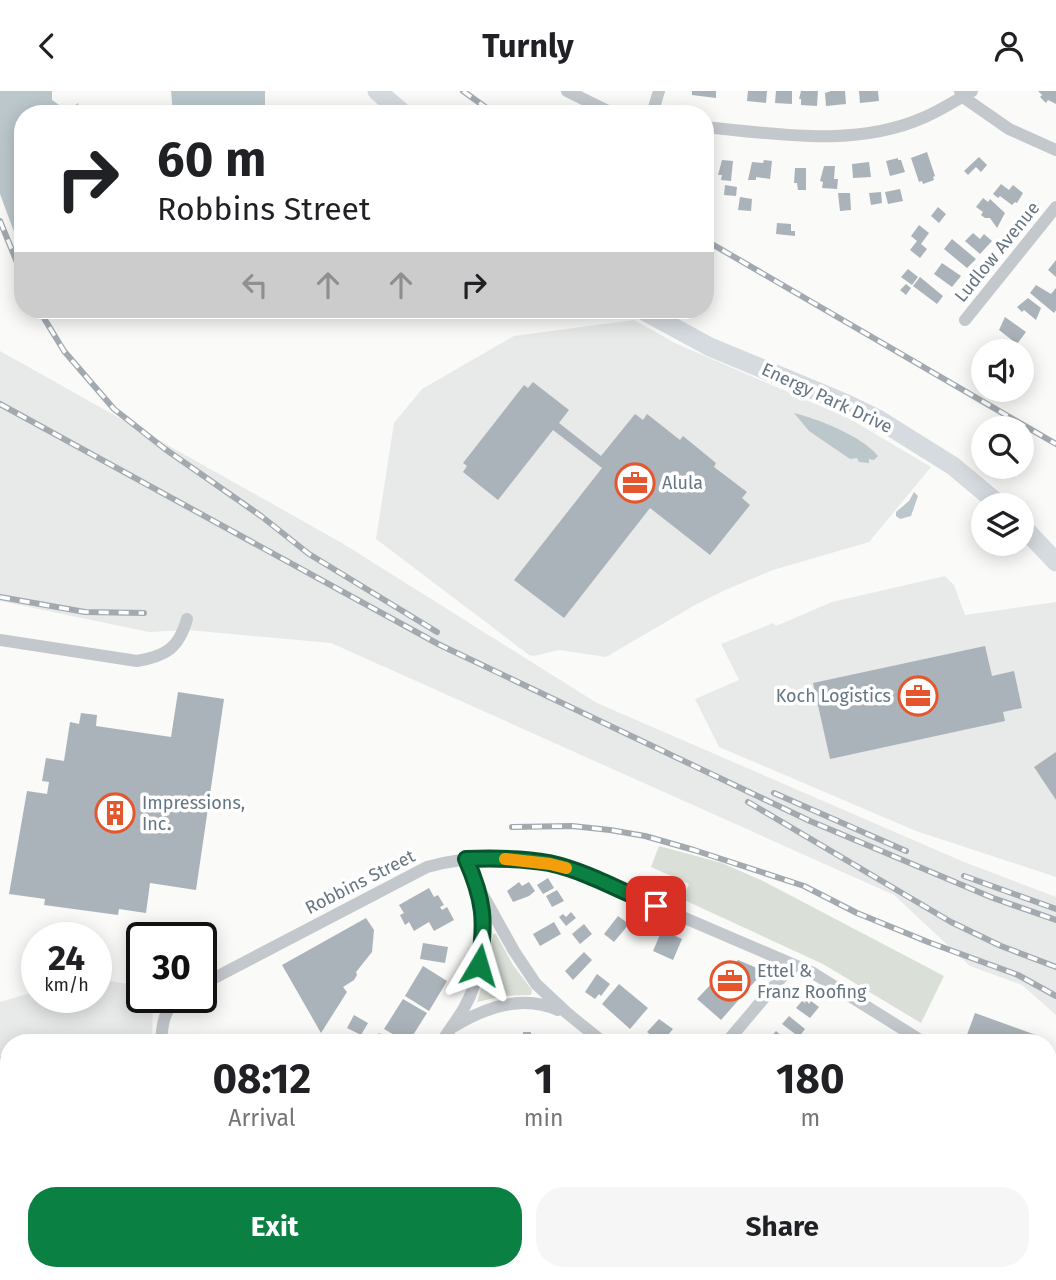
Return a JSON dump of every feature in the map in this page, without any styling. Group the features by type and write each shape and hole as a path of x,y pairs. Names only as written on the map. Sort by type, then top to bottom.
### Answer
{"street":[{"path":"377,91 393,105"},
{"path":"566,91 595,105"},
{"path":"714,128 823,137 849,136 900,126 925,117 965,93 1009,129 1056,150"},
{"name":"Ludlow Avenue","path":"965,320 1056,207"},
{"name":"Energy Park Drive","path":"659,319 710,347 878,419 953,466 985,493"},
{"path":"1034,539 1056,562"},
{"path":"0,640 136,661 150,659 172,648 183,635 187,619"},
{"path":"466,859 479,888 524,968 543,991 593,1034"},
{"name":"Robbins Street","path":"217,977 427,867 466,859 526,860 573,870 813,973 911,1034"},
{"path":"447,1034 472,991 479,965 484,921 479,888"},
{"path":"734,1034 792,964"},
{"path":"450,1029 477,1014 503,1005 536,1004 567,1013"},
{"path":"162,1034 166,1013"}],"shaded area":[{"path":"0,91 52,91 52,100 59,105 14,105 14,232 0,194"},
{"path":"171,91 265,91 265,105 172,105"},
{"path":"634,320 675,343 850,419 931,467 869,542 773,570 723,591 606,657 559,650 529,655 376,539 394,423 422,389 514,336"},
{"path":"0,351 342,543 597,703 964,862 1056,897 1056,1015 1022,985 970,966 894,895 331,643 187,630 149,632 0,601"},
{"path":"794,413 851,435 878,456 874,460 869,459 869,463 859,462 857,458 850,459 809,431"},
{"path":"914,492 918,496 911,516 900,519 896,512 909,501"},
{"path":"945,576 954,585 965,615 1056,602 1056,877 916,831 719,747 695,699 739,680 721,644 773,623 776,626 832,602"},
{"path":"659,846 722,863 763,881 944,976 921,1023 823,964 682,899 689,884 651,867"},
{"path":"493,934 496,934 513,965 532,990 531,995 503,996 477,1002 487,969"},
{"path":"112,981 126,984 126,1013 153,1013 152,1034 0,1034 0,1002 21,996 21,1013 112,1013"}],"building":[{"path":"692,91 716,91 716,98 692,95"},
{"path":"748,91 767,91 766,103 747,101"},
{"path":"776,91 792,91 792,104 775,103"},
{"path":"801,91 818,91 817,106 801,105"},
{"path":"845,91 846,104 826,106 825,93"},
{"path":"859,91 878,91 879,101 860,103"},
{"path":"1038,91 1056,91 1056,104 1048,100 1046,103"},
{"path":"927,152 935,176 934,180 923,184 922,181 919,182 911,158"},
{"path":"979,157 987,165 981,172 976,167 968,175 964,171"},
{"path":"898,158 905,172 890,176 886,161"},
{"path":"722,160 733,161 731,181 721,180 722,175 718,175"},
{"path":"764,160 772,161 770,179 756,177 756,180 748,180 752,162 763,163"},
{"path":"869,162 871,177 853,178 852,164"},
{"path":"824,166 835,166 834,179 838,179 837,189 822,188 823,182 820,181"},
{"path":"795,168 806,168 806,190 798,190 797,183 794,183"},
{"path":"1001,184 1009,190 1013,185 1023,193 1017,203 1012,205 993,194"},
{"path":"725,185 737,187 736,196 724,195"},
{"path":"900,189 903,201 888,204 885,192"},
{"path":"881,192 882,203 871,205 869,193"},
{"path":"838,193 850,193 851,210 840,211"},
{"path":"740,197 752,199 751,211 738,210"},
{"path":"983,198 988,202 990,199 1005,213 997,228 990,218 981,215 983,212 976,207"},
{"path":"938,207 946,214 939,223 931,216"},
{"path":"777,223 791,224 791,231 795,231 795,236 776,234"},
{"path":"919,225 929,233 921,244 927,249 920,258 910,250 917,241 911,236"},
{"path":"973,233 980,239 984,234 992,241 980,254 965,241"},
{"path":"952,239 976,259 967,268 944,249"},
{"path":"1056,260 1056,277 1048,270"},
{"path":"942,263 961,276 952,287 934,274"},
{"path":"908,269 918,277 912,285 901,277"},
{"path":"920,277 943,296 937,304 913,286"},
{"path":"906,284 911,288 906,295 900,290"},
{"path":"1036,285 1051,294 1056,288 1054,313 1030,293"},
{"path":"1028,298 1041,308 1036,320 1017,307"},
{"path":"1005,317 1026,332 1021,339 1011,339 999,330"},
{"path":"533,382 569,410 559,423 601,456 635,414 643,420 647,414 680,440 683,436 716,463 714,467 747,492 742,498 750,505 710,555 650,508 564,618 514,580 602,468 553,430 498,500 463,472 467,466 463,463 524,385 528,388"},
{"name":"Koch Logistics","path":"985,646 992,676 1014,671 1022,708 1003,712 1005,721 830,759 813,683"},
{"name":"Impressions, Inc.","path":"178,692 224,699 196,890 150,883 146,913 119,909 118,915 44,905 45,899 9,894 27,791 47,794 49,782 42,781 46,758 64,761 70,722 79,724 81,713 97,715 96,726 171,737"},
{"path":"1056,752 1056,800 1034,767"},
{"path":"548,878 554,888 543,894 537,885"},
{"path":"519,882 522,886 529,882 535,891 513,902 507,891"},
{"path":"429,888 434,897 438,895 444,905 440,907 442,910 447,907 454,920 434,931 429,922 414,931 409,922 405,925 400,915 404,913 399,905"},
{"path":"557,890 564,901 552,907 546,896"},
{"path":"571,912 576,918 566,926 559,917 563,914 566,917"},
{"path":"618,916 629,924 614,942 604,934"},
{"path":"366,918 374,930 372,952 356,972 354,980 343,987 347,992 321,1033 282,965"},
{"path":"554,922 561,934 540,946 533,934"},
{"path":"584,924 592,934 580,944 572,934"},
{"path":"662,930 682,939 673,960 653,951"},
{"path":"423,943 448,947 445,963 420,959"},
{"path":"584,952 592,960 573,980 565,971"},
{"path":"738,960 764,971 721,1020 697,999 729,965 732,967"},
{"path":"423,966 447,981 429,1011 405,996"},
{"path":"597,974 610,984 601,996 599,994 595,999 585,992"},
{"path":"619,984 648,1008 630,1029 602,1004"},
{"path":"806,998 809,1004 811,1001 819,1007 810,1018 796,1008 802,1001 806,1004"},
{"path":"403,999 427,1013 414,1034 393,1034 384,1029"},
{"path":"975,1013 1033,1034 967,1034"},
{"path":"354,1015 368,1023 362,1034 347,1028"},
{"path":"789,1016 805,1029 801,1034 795,1034 782,1024"},
{"path":"659,1019 673,1029 669,1034 647,1032"}],"railway":[{"path":"463,91 482,105"},
{"path":"0,221 14,255"},
{"path":"714,245 1056,444"},
{"path":"44,319 64,351 114,409 309,554 437,632"},
{"path":"0,404 440,645 810,821 993,898 1056,920"},
{"path":"0,597 85,612 144,613"},
{"path":"774,793 906,851"},
{"path":"748,802 951,922 1001,946 1056,967"},
{"path":"512,827 572,826 610,830 645,836 694,850 804,886 857,913 1018,975 1056,996"},
{"path":"964,876 1056,909"}],"slow traffic":[{"path":"505,859 566,868"}],"place":[{"name":"Alula","path":"635,483"},
{"name":"Koch Logistics","path":"918,696"},
{"name":"Impressions, Inc.","path":"115,813"},
{"name":"Ettel & Franz Roofing","path":"730,981"}],"route":[{"path":"479,965 484,921 479,888 466,859 501,858 550,864 573,870 656,906"}]}
